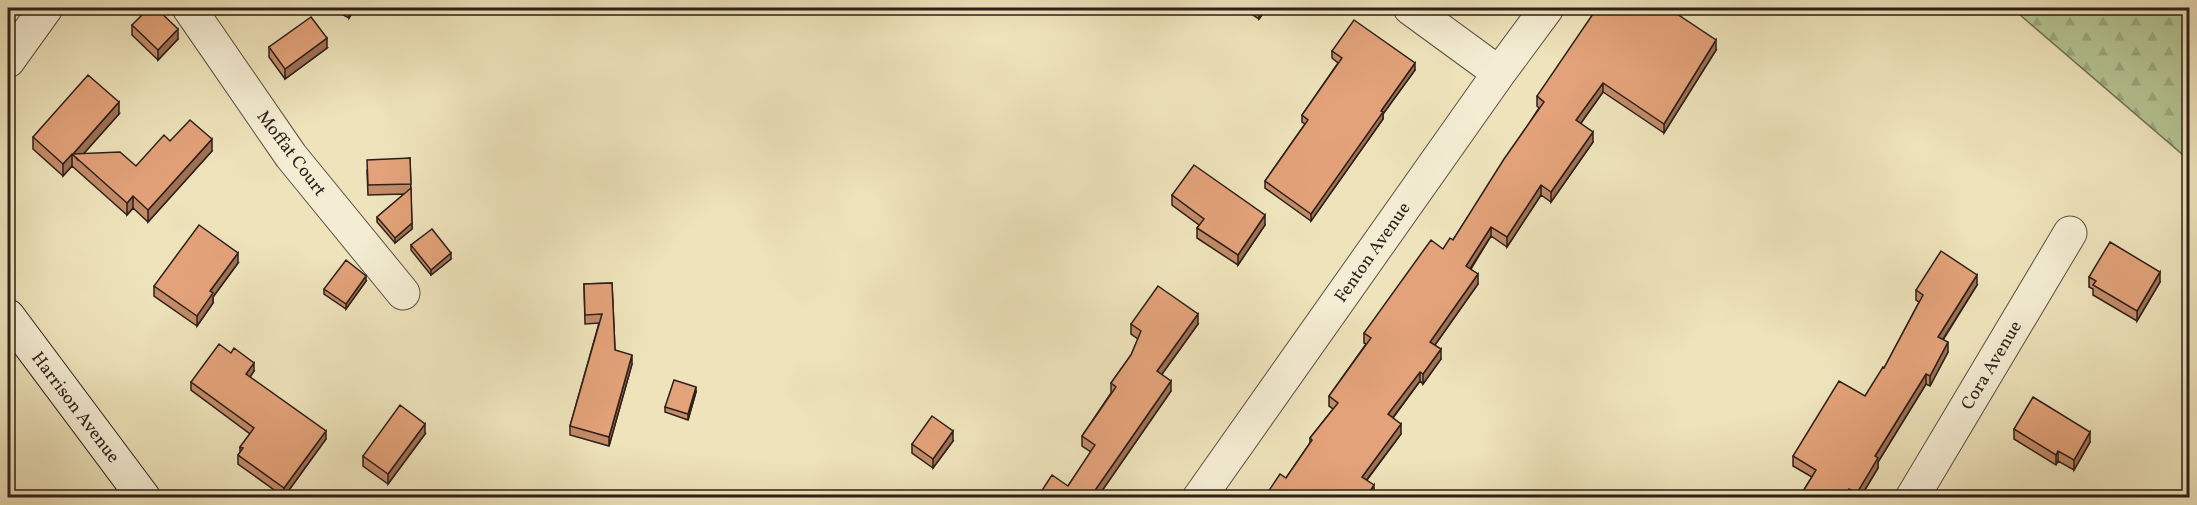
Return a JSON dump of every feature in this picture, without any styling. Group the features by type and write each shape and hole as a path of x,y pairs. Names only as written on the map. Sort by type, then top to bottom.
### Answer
{"street":[{"path":"8,61 46,8"},
{"name":"Moffat Court","path":"189,8 291,156 403,293"},
{"path":"1410,8 1499,73"},
{"name":"Fenton Avenue","path":"1199,498 1547,8"},
{"name":"Cora Avenue","path":"1912,498 2070,233"},
{"name":"Harrison Avenue","path":"8,316 144,498"}],"green space":[{"path":"2012,8 2189,8 2189,160"}],"building":[{"path":"149,8 156,8 178,29 158,50 132,25"},
{"path":"339,8 352,8 349,13"},
{"path":"1597,8 1668,8 1716,40 1664,124 1603,83 1576,120 1593,132 1551,192 1541,185 1507,237 1491,227 1466,266 1478,274 1430,342 1441,349 1423,374 1420,372 1388,414 1401,424 1362,477 1374,485 1366,498 1350,498 1341,491 1337,498 1270,498 1266,495 1280,474 1286,478 1312,440 1310,438 1338,403 1329,396 1371,338 1364,333 1431,240 1443,249 1450,238 1453,240 1504,159 1544,102 1537,96"},
{"path":"311,17 327,38 285,69 269,47"},
{"path":"1354,20 1415,63 1311,214 1265,181 1308,120 1302,115 1342,58 1332,51"},
{"path":"88,75 119,102 73,154 120,152 136,166 164,135 170,141 190,120 212,139 148,210 133,196 127,203 72,154 63,164 33,137"},
{"path":"410,158 411,184 368,185 367,160"},
{"path":"1194,165 1265,215 1238,255 1197,228 1204,219 1172,195"},
{"path":"411,188 412,223 395,238 377,217"},
{"path":"199,225 238,253 210,291 213,293 197,316 154,286"},
{"path":"432,229 451,253 431,270 411,245"},
{"path":"2110,242 2160,272 2137,311 2093,285 2096,281 2089,277"},
{"path":"1941,251 1977,275 1938,337 1948,342 1930,376 1926,374 1875,456 1878,458 1857,493 1849,489 1843,498 1799,498 1816,470 1793,456 1839,381 1865,396 1884,368 1923,295 1916,290"},
{"path":"346,260 366,276 346,304 324,289"},
{"path":"612,283 615,350 632,355 609,437 570,426 602,314 585,315 584,284"},
{"path":"1158,286 1198,314 1157,371 1171,381 1091,496 1094,498 1037,498 1052,475 1068,486 1095,445 1082,436 1116,387 1111,383 1131,355 1141,331 1131,324"},
{"path":"219,344 231,353 234,348 254,363 246,374 326,431 284,488 238,455 243,448 240,447 254,428 191,382"},
{"path":"674,380 696,387 688,414 665,407"},
{"path":"2033,397 2090,432 2074,460 2058,451 2056,455 2014,429"},
{"path":"400,405 425,424 388,474 363,456"},
{"path":"932,416 953,431 933,459 912,444"},
{"path":"1995,491 2006,498 1991,498"}]}
